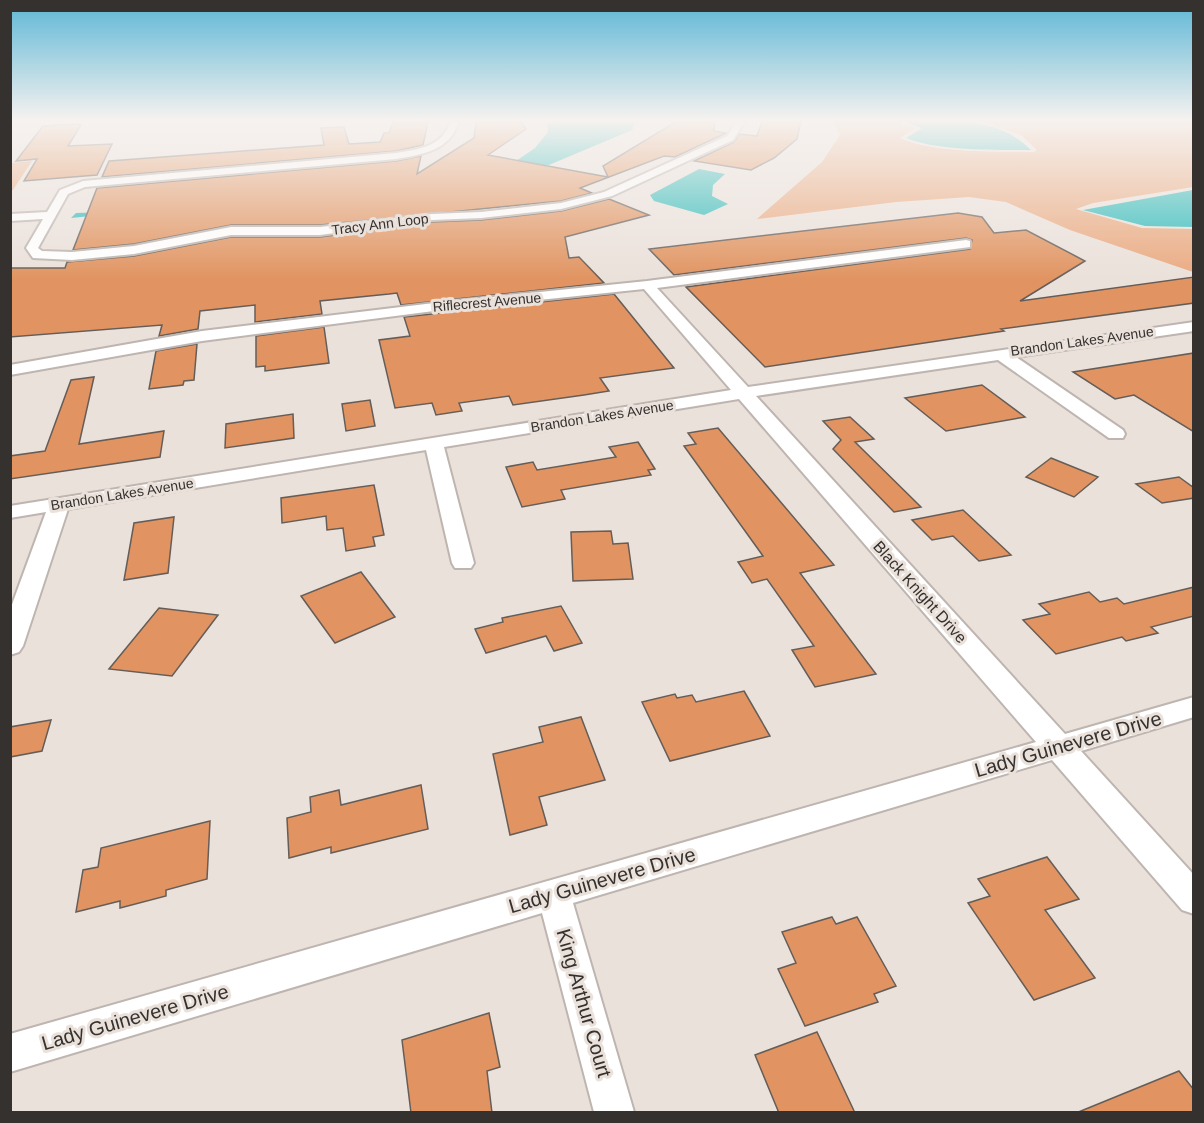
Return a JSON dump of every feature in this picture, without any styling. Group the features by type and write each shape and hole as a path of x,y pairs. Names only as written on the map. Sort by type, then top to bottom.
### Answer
{"street":[{"name":"Tracy Ann Loop","path":"201,173 83,184 63,192 32,249 38,255 53,256 134,250 231,231 320,231 432,217 481,215 561,206 608,194 653,173"},
{"path":"10,218 49,218"},
{"path":"10,224 49,218"},
{"name":"Riflecrest Avenue","path":"10,370 202,336 434,307 647,285 966,244"},
{"name":"Black Knight Drive","path":"647,285 1194,899"},
{"name":"Brandon Lakes Avenue","path":"10,512 744,393 999,353 1194,326"},
{"path":"999,353 1116,434"},
{"path":"434,444 463,563"},
{"path":"10,646 59,504"},
{"name":"Lady Guinevere Drive","path":"10,1053 1194,707"},
{"name":"King Arthur Court","path":"554,894 614,1113"}],"shaded area":[{"path":"11,173 24,173 13,190 11,190"},
{"path":"809,173 1193,173 1193,187 1093,203 1076,209 1142,228 1193,229 1193,272 1070,230 1006,202 969,197 896,202 757,219"}],"water":[{"path":"428,173 504,173 71,218 76,213 112,212"},
{"path":"691,173 722,173 725,174 713,185 712,196 728,204 704,215 654,201 650,195"},
{"path":"1193,190 1193,227 1145,226 1083,210"}],"building":[{"path":"28,173 98,173 97,175 24,181"},
{"path":"104,173 143,173 102,177"},
{"path":"259,173 588,173 608,177 606,173 618,173 580,188 592,193 561,201 320,225 231,225 134,244 73,250 97,188"},
{"path":"609,199 649,215 565,237 569,258 579,257 604,283 401,305 397,293 320,301 322,314 255,322 255,305 200,311 198,329 159,336 162,325 10,337 10,268 65,268 67,262 134,256 231,237 320,237 432,222 481,220 561,211"},
{"path":"958,213 982,217 994,233 1026,230 1085,261 1020,301 1194,277 1194,303 1001,329 1004,331 765,367 686,287 970,249 972,240 966,238 674,275 649,249"},
{"path":"614,294 674,368 600,378 609,391 584,395 513,405 509,396 459,403 462,411 436,415 432,403 395,408 379,340 410,336 404,317"},
{"path":"324,327 329,363 265,371 265,366 256,367 256,336"},
{"path":"197,344 194,380 184,381 183,385 149,389 156,351"},
{"path":"1194,353 1194,432 1134,395 1115,399 1073,372"},
{"path":"94,377 79,444 164,431 160,457 10,479 10,456 45,451 71,380"},
{"path":"982,385 1025,417 946,431 905,398"},
{"path":"370,400 375,426 346,431 342,404"},
{"path":"293,414 294,438 225,448 226,424"},
{"path":"850,417 874,439 855,442 921,507 894,512 833,449 841,440 823,421"},
{"path":"718,428 834,565 800,573 876,674 815,687 792,650 814,646 767,579 752,583 738,562 763,556 684,446 696,444 688,433"},
{"path":"638,442 655,469 648,470 651,475 561,490 565,499 522,507 506,467 533,462 537,470 616,457 609,447"},
{"path":"1051,458 1098,477 1074,497 1026,477"},
{"path":"1179,477 1194,488 1194,498 1162,503 1136,484"},
{"path":"374,485 384,535 373,537 375,546 346,551 343,528 327,530 326,516 282,523 281,498"},
{"path":"963,510 1011,555 979,561 953,536 932,540 912,520"},
{"path":"174,517 168,573 124,580 134,523"},
{"path":"611,531 613,544 628,543 633,579 573,581 571,532"},
{"path":"361,572 395,617 335,643 301,596"},
{"path":"1194,587 1194,616 1151,627 1158,633 1126,641 1122,637 1056,654 1023,620 1050,614 1039,604 1089,592 1100,602 1117,598 1124,604"},
{"path":"561,606 582,643 554,651 546,636 486,653 475,629 503,622 502,618"},
{"path":"159,608 218,615 172,676 109,669"},
{"path":"744,691 770,736 670,761 642,702 675,694 677,698 692,695 696,702"},
{"path":"581,717 605,780 539,797 547,825 510,835 493,754 543,742 539,727"},
{"path":"51,720 42,751 10,757 10,727"},
{"path":"421,785 428,829 331,853 331,847 289,858 287,818 311,812 310,797 339,790 341,805"},
{"path":"210,821 207,879 166,890 166,896 120,908 120,901 76,912 83,870 98,867 101,848"},
{"path":"1047,857 1079,899 1045,910 1095,978 1034,1000 968,903 990,896 978,879"},
{"path":"832,917 836,924 857,917 896,986 874,994 878,1002 805,1026 778,969 796,963 782,932"},
{"path":"489,1013 500,1067 487,1071 492,1113 411,1113 402,1040"},
{"path":"817,1032 855,1113 779,1113 755,1055"},
{"path":"1179,1071 1194,1090 1194,1113 1076,1113"}]}
